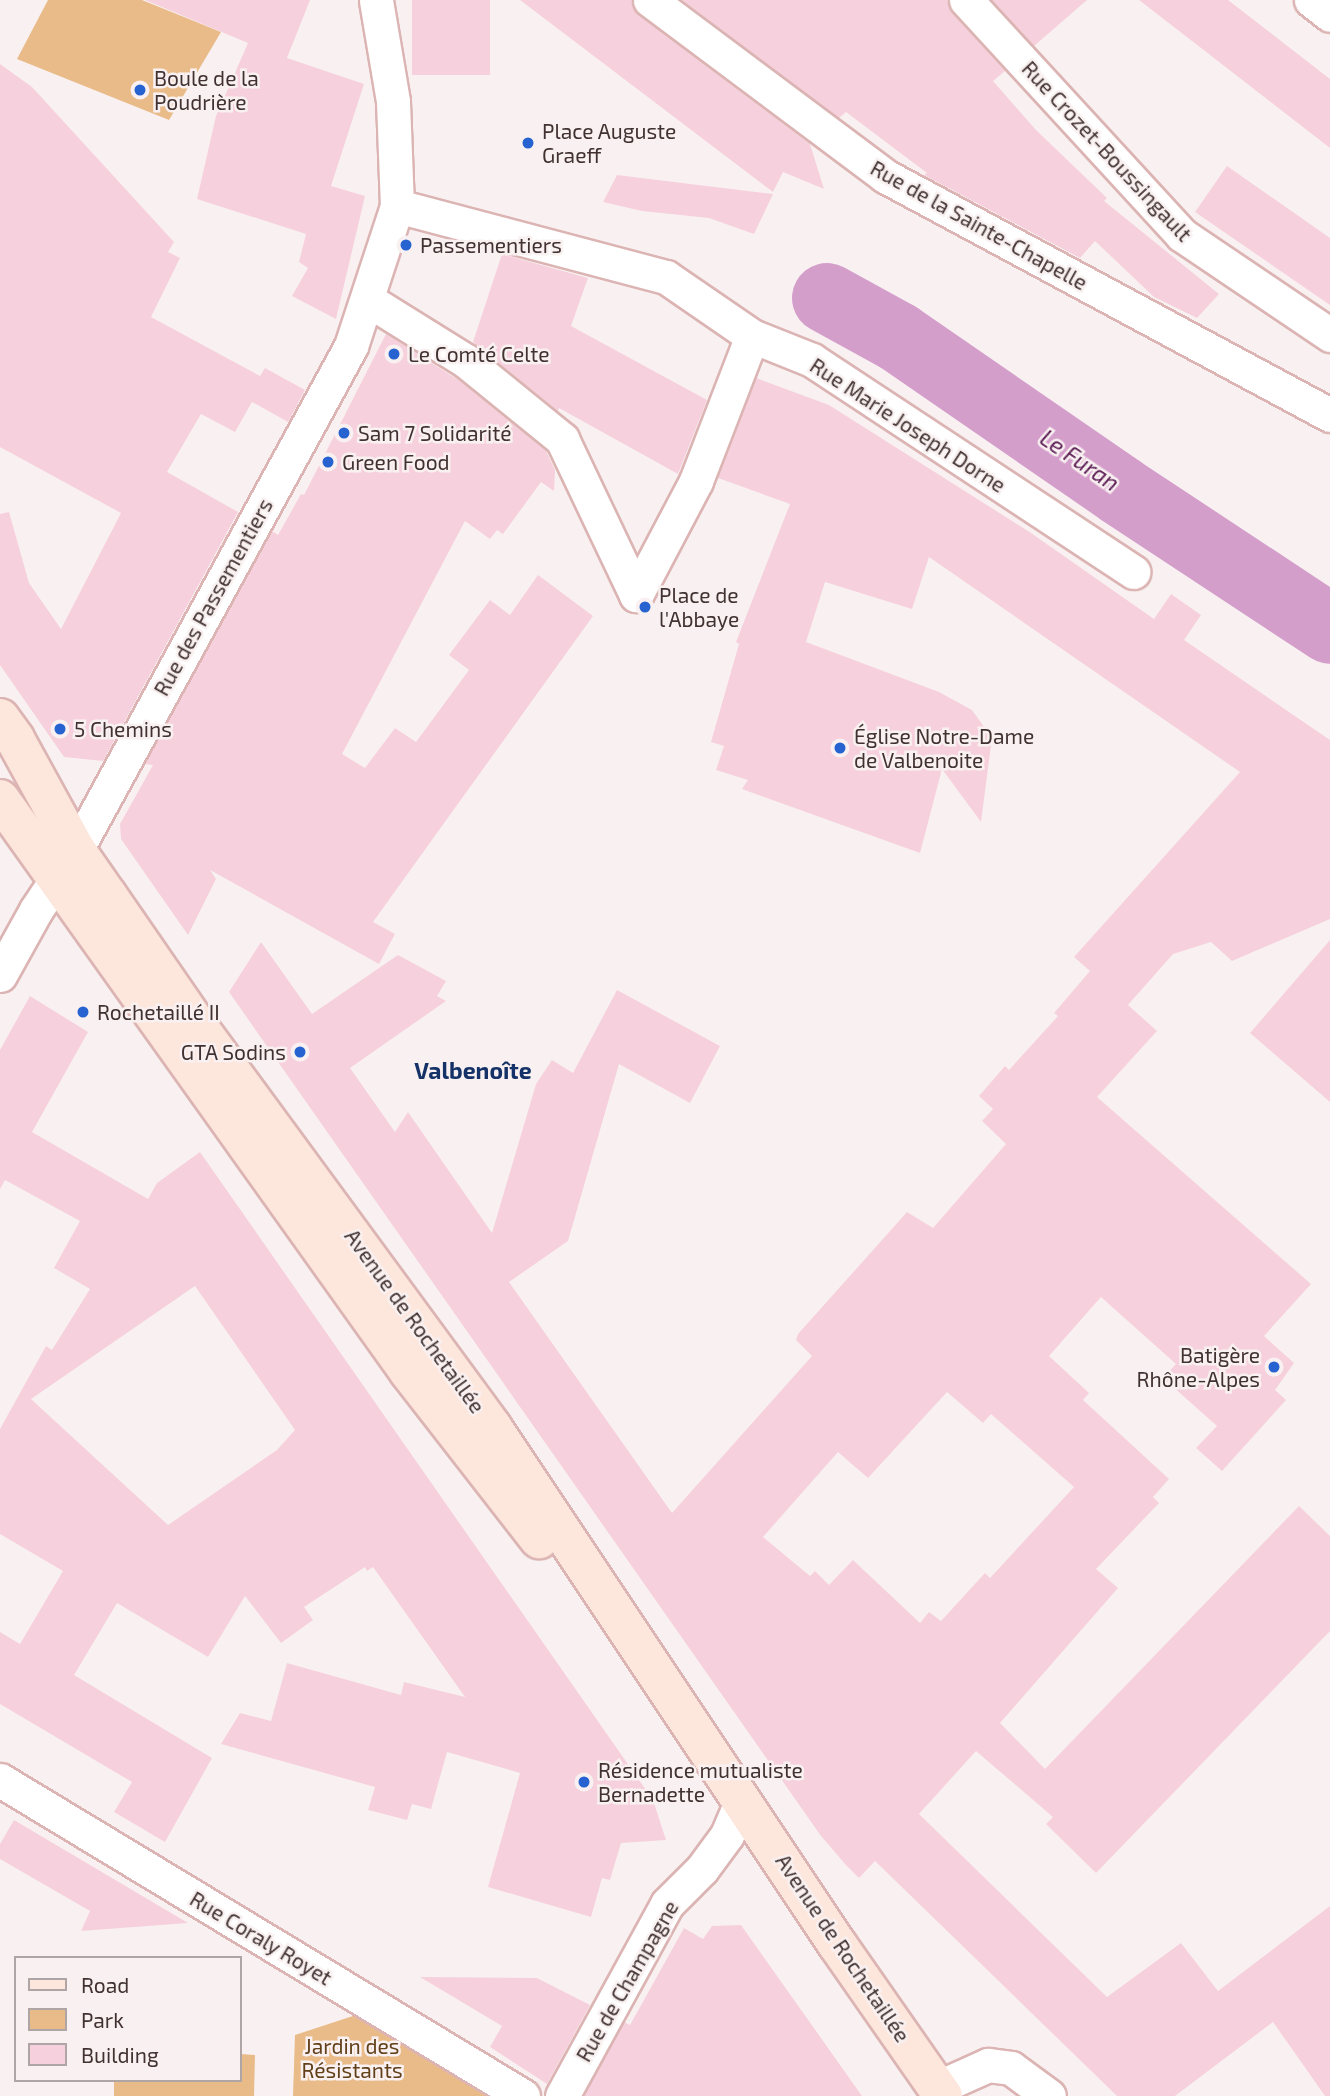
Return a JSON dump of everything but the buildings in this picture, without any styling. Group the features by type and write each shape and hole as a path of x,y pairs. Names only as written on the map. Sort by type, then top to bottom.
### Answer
{"street":[{"name":"Rue des Passementiers","path":"0,975 109,788 351,346 397,206 393,101 376,0"},
{"name":"Rue de la Sainte-Chapelle","path":"650,0 885,177 1330,415"},
{"name":"Rue Crozet-Boussingault","path":"966,0 1182,235 1330,335"},
{"path":"1311,0 1330,15"},
{"name":"Rue Marie Joseph Dorne","path":"397,206 666,277 752,335 813,360 1133,572"},
{"path":"368,300 466,361 562,439 636,595 696,481 752,335"},
{"path":"0,718 49,800 66,864"},
{"path":"0,752 25,790 49,800 79,800 109,788"},
{"path":"0,799 66,864"},
{"name":"Avenue de Rochetaillée","path":"66,864 197,1025 493,1429 837,1944 941,2092"},
{"name":"Rue Coraly Royet","path":"0,1780 523,2096"},
{"name":"Rue de Champagne","path":"562,2096 667,1904 702,1868 727,1835 742,1800"},
{"path":"941,2092 988,2065 1011,2068 1049,2096"}],"green space":[{"name":"Boule de la Poudrière","path":"48,0 142,0 221,32 169,120 17,59"},
{"name":"Jardin des Résistants","path":"356,2015 501,2096 293,2096 295,2035"},
{"path":"242,2054 255,2055 254,2096 114,2096 114,2082 242,2082"}],"waterway":[{"name":"Le Furan","path":"827,298 898,337 1121,491 1330,629"}],"place":[{"name":"Boule de la Poudrière","path":"140,90"},
{"name":"Place Auguste Graeff","path":"528,143"},
{"name":"Passementiers","path":"406,245"},
{"name":"Le Comté Celte","path":"394,354"},
{"name":"Sam 7 Solidarité","path":"344,433"},
{"name":"Green Food","path":"328,462"},
{"name":"Place de l'Abbaye","path":"645,607"},
{"name":"5 Chemins","path":"60,729"},
{"name":"Église Notre-Dame de Valbenoite","path":"840,748"},
{"name":"Rochetaillé II","path":"83,1012"},
{"name":"GTA Sodins","path":"300,1052"},
{"name":"Batigère Rhône-Alpes","path":"1274,1367"},
{"name":"Résidence mutualiste Bernadette","path":"584,1782"}],"district":[{"name":"Valbenoîte","path":"473,1070"}]}
